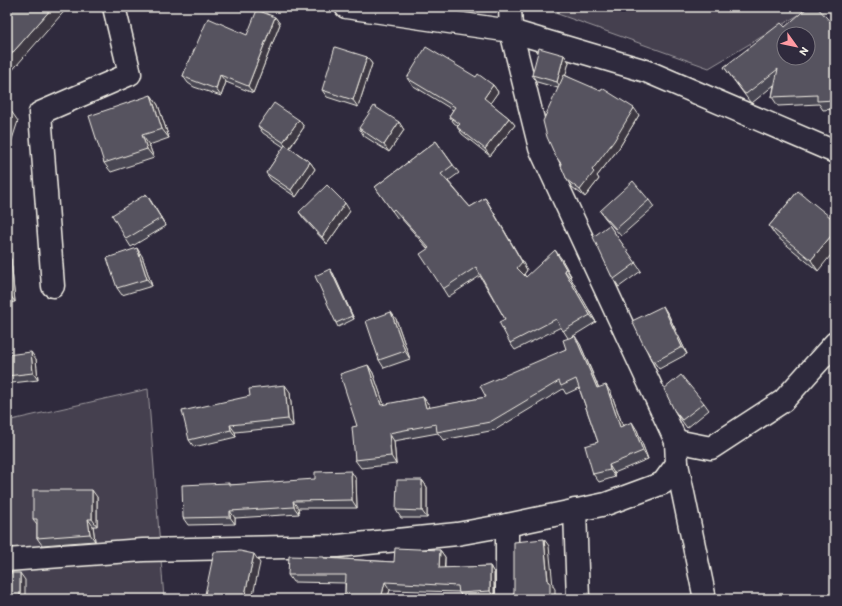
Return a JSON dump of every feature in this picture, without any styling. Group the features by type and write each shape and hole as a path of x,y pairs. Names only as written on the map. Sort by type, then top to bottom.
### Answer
{"street":[{"path":"53,286 40,113 130,74 114,7"},
{"path":"346,7 511,31 646,71 835,152"},
{"path":"510,7 511,31 540,148 676,441 677,464 705,599"},
{"path":"676,441 712,448 783,401 835,343"},
{"path":"7,560 143,550 338,546 457,534 606,504 663,483 677,464"},
{"path":"574,510 578,599"},
{"path":"506,525 507,599"}],"shaded area":[{"path":"566,7 812,7 780,26 776,26 776,28 709,68 555,13"},
{"path":"148,389 164,599 7,599 7,421"}],"building":[{"path":"7,7 53,7 7,59"},
{"path":"808,7 817,7 835,27 835,100 817,101 817,95 772,97 778,69 746,94 724,67 776,27 776,66 816,66 816,26 786,26"},
{"path":"257,10 275,17 248,86 220,75 216,89 183,76 208,18 247,35"},
{"path":"781,23 784,26 777,26"},
{"path":"335,47 367,57 353,100 322,90"},
{"path":"426,47 476,77 478,74 493,85 484,98 509,118 485,149 457,127 460,124 449,116 455,107 407,78"},
{"path":"539,48 564,55 557,82 532,75"},
{"path":"564,75 601,91 602,88 634,108 614,141 592,170 594,172 580,190 567,180 561,166 562,165 555,155 547,137 543,121"},
{"path":"151,95 162,129 142,135 147,149 104,163 89,116"},
{"path":"274,103 299,120 283,142 258,126"},
{"path":"374,106 399,122 384,145 359,128"},
{"path":"7,109 11,111 7,123"},
{"path":"436,141 453,165 441,174 470,207 485,198 522,262 517,268 526,277 555,250 566,269 564,270 590,315 563,331 556,319 510,343 499,322 505,319 476,267 443,289 420,254 429,248 394,209 392,211 375,187"},
{"path":"285,145 310,162 291,190 266,173"},
{"path":"633,181 649,200 616,229 600,211"},
{"path":"327,185 345,203 322,237 299,212"},
{"path":"798,191 835,221 835,231 811,260 769,226"},
{"path":"146,194 161,218 126,239 112,215"},
{"path":"609,225 636,263 614,279 593,237"},
{"path":"137,248 147,279 117,288 107,258"},
{"path":"7,266 10,295 7,296"},
{"path":"330,269 352,316 336,323 315,276"},
{"path":"663,306 682,347 654,362 644,346 632,321"},
{"path":"391,312 405,351 379,360 366,321"},
{"path":"575,336 597,388 606,385 620,427 632,422 643,451 609,465 610,470 593,474 585,446 598,442 576,379 561,386 559,381 490,422 437,432 436,424 389,433 391,456 355,460 352,427 357,426 340,374 368,365 381,405 423,397 426,408 486,397 480,386 566,349 563,340"},
{"path":"31,352 33,373 7,376 7,355"},
{"path":"681,375 704,403 682,420 674,410 664,389"},
{"path":"285,385 288,419 230,425 231,430 189,440 182,411 250,396 249,389"},
{"path":"351,471 352,500 293,501 294,507 230,511 230,517 183,518 182,485 229,483 229,485 315,479 315,472"},
{"path":"397,480 422,480 422,511 396,510"},
{"path":"33,490 92,490 92,519 88,519 90,534 37,538 37,519 33,519"},
{"path":"544,539 548,582 550,582 550,599 512,599 514,592 514,542"},
{"path":"395,548 440,550 439,568 490,566 490,591 459,593 458,586 385,582 381,599 343,599 345,594 346,575 288,575 289,556 394,562"},
{"path":"240,551 254,554 244,599 204,599 214,552"},
{"path":"7,573 20,573 20,599 7,599"}]}
